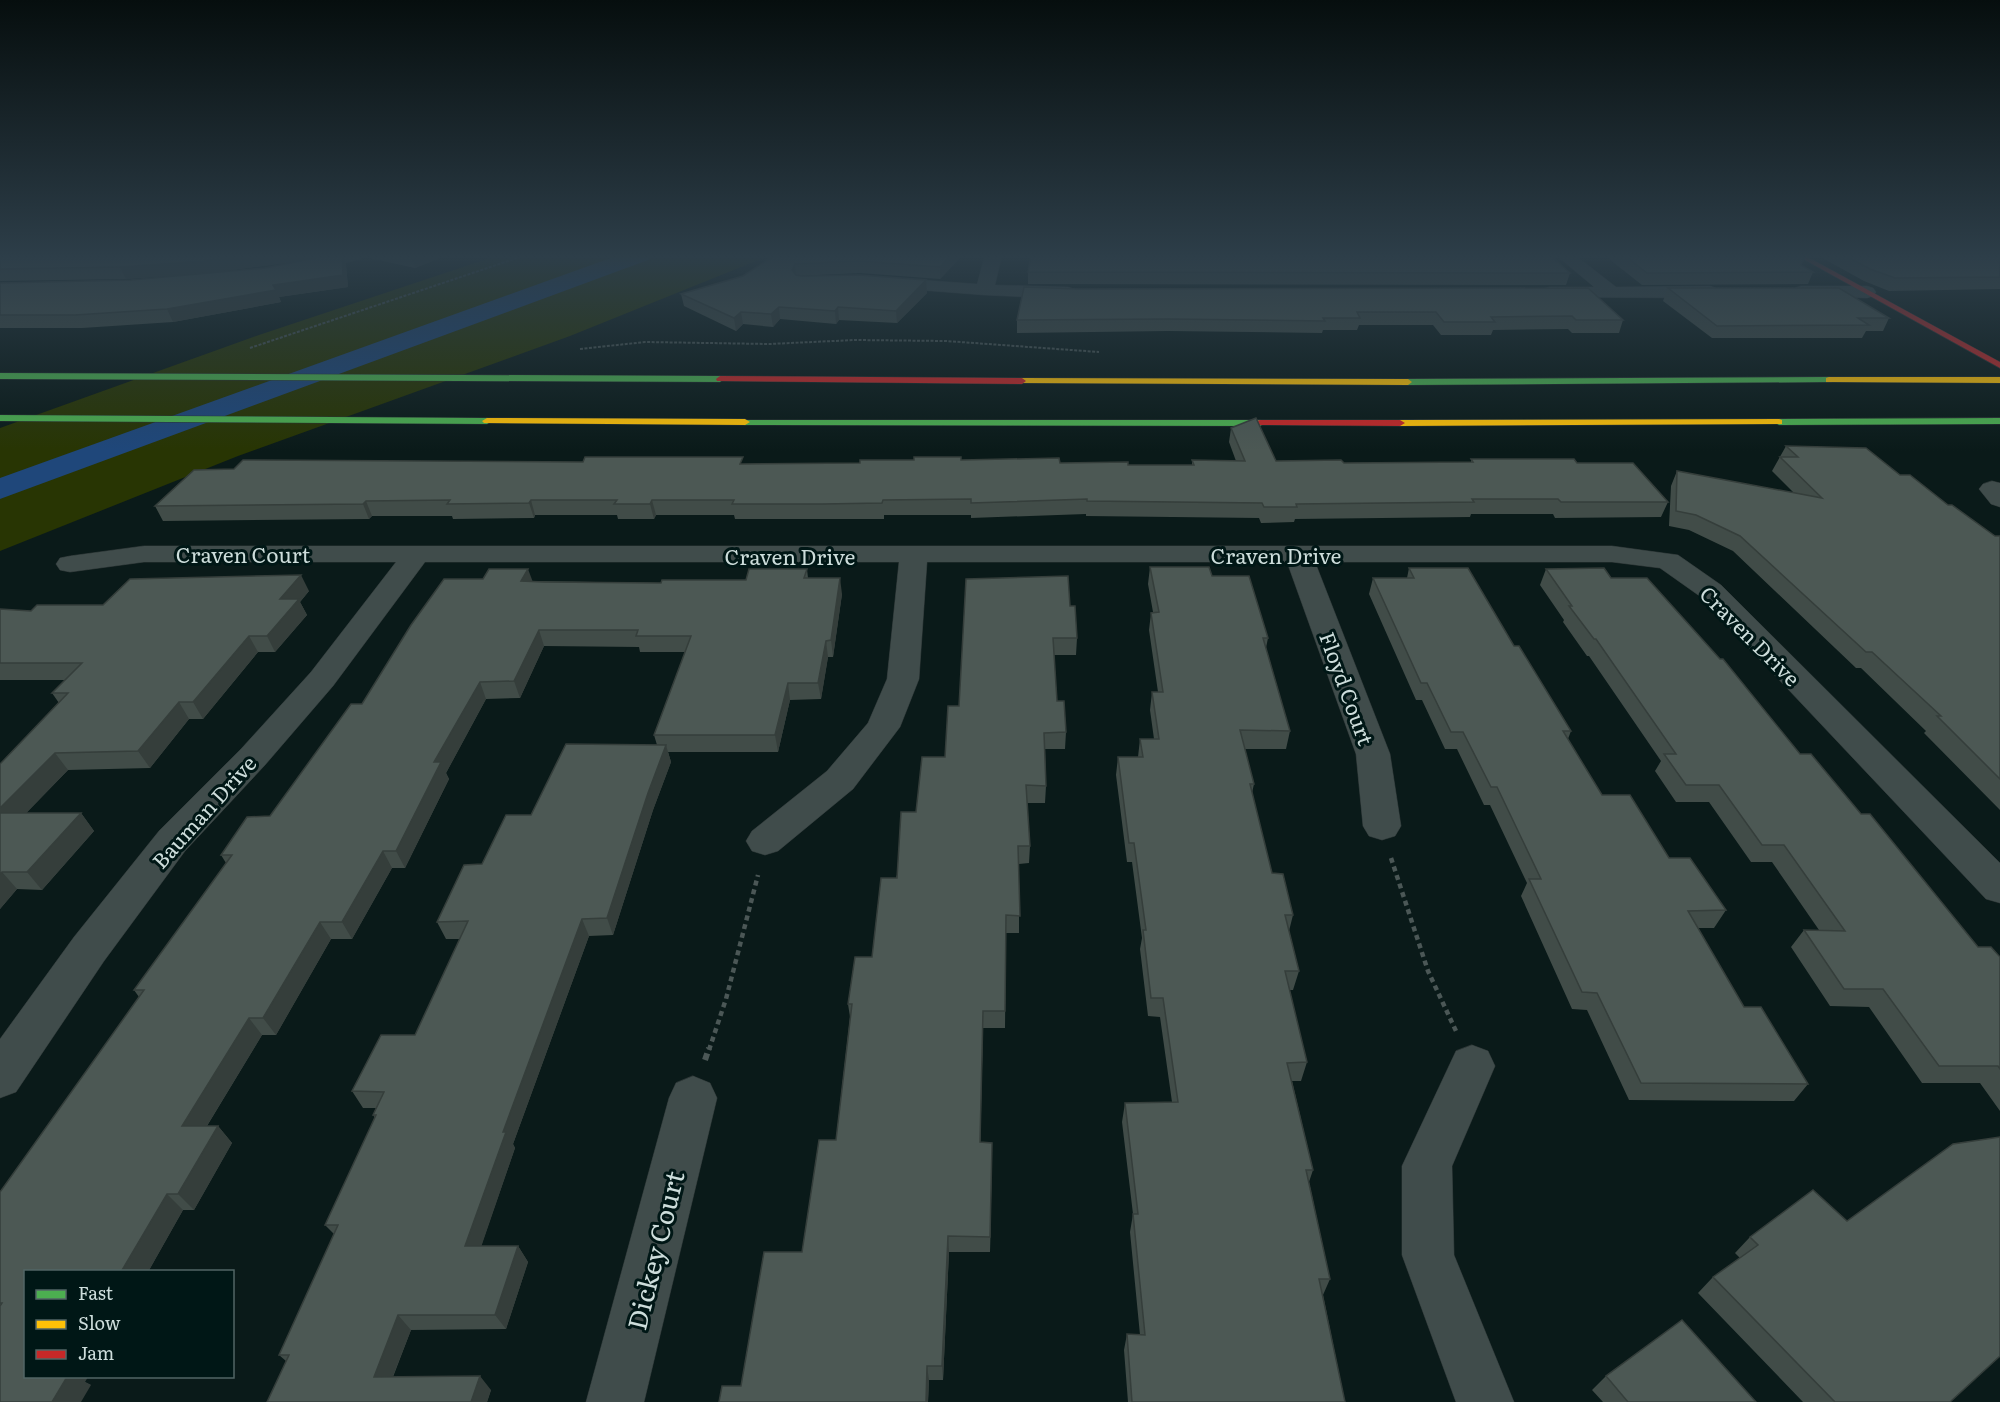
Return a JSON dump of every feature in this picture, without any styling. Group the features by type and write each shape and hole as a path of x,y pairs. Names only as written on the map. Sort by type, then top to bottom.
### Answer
{"main road":[{"path":"1920,320 2000,364"},
{"path":"0,376 1206,382 2000,380"},
{"path":"0,418 1364,424 2000,422"}],"street":[{"name":"Craven Court","path":"70,564 144,554 417,554"},
{"name":"Craven Drive","path":"417,554 1612,554 1668,561 1711,591 2000,888"},
{"name":"Bauman Drive","path":"0,1077 15,1034 89,949 172,841 253,757 322,679 417,554"},
{"name":"Floyd Court","path":"1298,554 1373,754 1382,826"},
{"path":"765,842 840,780 884,727 903,678 914,555"},
{"path":"1472,1066 1427,1166 1428,1255 1485,1402"},
{"name":"Dickey Court","path":"615,1402 693,1098"}],"path":[{"path":"246,350 333,320"},
{"path":"573,350 645,342 769,344 855,340 946,341 1104,352"},
{"path":"1382,826 1402,897 1428,971 1472,1066"},
{"path":"693,1098 729,987 751,908 765,842"}],"green space":[{"path":"303,320 609,320 238,456 0,551 0,428"}],"building":[{"path":"1443,320 1495,322 1444,322"},
{"path":"1710,320 1862,320 1869,325 1717,326"},
{"path":"1256,418 1276,461 1341,460 1344,463 1574,459 1577,463 1633,463 1668,502 1472,499 1474,502 1296,504 1297,507 1264,507 1262,503 1087,501 1087,499 971,503 971,499 883,500 882,503 823,504 732,504 734,500 652,500 650,504 614,504 617,500 531,500 529,503 447,504 450,500 366,501 363,504 155,506 194,470 234,469 243,460 583,462 585,457 743,457 740,464 860,463 860,460 961,457 961,460 1059,458 1060,463 1128,462 1128,465 1194,465 1192,460 1245,461 1231,428"},
{"path":"1786,446 1866,448 1900,475 1910,475 1948,505 1952,505 1995,536 2000,536 2000,779 1937,716 1941,716 1872,652 1866,652 1740,536 1696,515 1676,511 1677,471 1822,498 1780,457 1798,457"},
{"path":"1150,567 1209,567 1212,576 1249,576 1268,638 1263,638 1290,731 1240,730 1254,784 1250,784 1272,873 1283,874 1293,915 1285,915 1299,971 1285,971 1307,1062 1287,1063 1313,1170 1306,1170 1330,1279 1319,1279 1345,1402 1132,1402 1127,1334 1145,1335 1133,1214 1138,1214 1125,1103 1178,1102 1163,998 1151,998 1143,930 1146,930 1134,843 1129,843 1118,757 1143,757 1140,739 1159,739 1152,692 1163,692 1151,613 1159,612"},
{"path":"1409,568 1468,568 1514,646 1519,646 1571,731 1563,731 1602,795 1630,795 1669,858 1690,858 1726,910 1688,911 1744,1007 1761,1007 1808,1084 1641,1083 1597,993 1582,992 1529,879 1541,879 1497,787 1491,787 1463,732 1451,732 1427,683 1421,683 1373,578 1414,578"},
{"path":"1604,568 1611,578 1647,578 1720,659 1723,659 1800,754 1811,754 1861,814 1870,814 1978,947 1991,947 2000,957 2000,1069 1998,1066 1939,1066 1883,989 1844,989 1804,930 1845,931 1784,845 1762,845 1719,785 1686,785 1664,754 1676,754 1596,639 1569,606 1572,606 1546,569"},
{"path":"489,569 528,569 521,581 544,582 661,583 662,580 746,580 749,569 807,569 804,578 840,578 831,640 826,641 818,683 788,683 775,735 654,735 691,636 636,636 638,630 539,630 514,681 480,682 434,762 441,762 396,851 383,851 342,922 320,922 263,1018 249,1018 182,1126 218,1126 178,1194 167,1194 122,1270 24,1270 24,1378 66,1378 52,1402 0,1402 0,1306 2,1303 0,1303 0,1192 144,990 134,990 232,855 221,855 247,817 270,816 351,704 362,704 411,625 444,579 483,579"},
{"path":"301,575 280,599 299,599 267,636 249,636 193,702 179,702 138,751 55,753 0,808 0,764 68,693 52,693 82,663 0,663 0,609 31,611 37,605 103,605 130,579"},
{"path":"1068,576 1070,606 1075,606 1077,638 1053,638 1057,701 1064,701 1066,732 1044,733 1046,786 1026,785 1030,846 1018,846 1020,916 1006,915 1005,1011 983,1011 980,1142 992,1143 990,1237 948,1236 942,1366 927,1366 926,1402 719,1402 722,1386 741,1386 764,1252 802,1252 819,1140 836,1140 852,1004 848,1004 855,957 872,957 881,878 897,878 901,812 916,812 922,757 945,757 948,706 959,706 966,579"},
{"path":"566,744 666,745 607,918 582,919 503,1132 506,1132 465,1246 518,1246 495,1315 398,1315 374,1377 480,1376 471,1402 267,1402 289,1355 279,1355 338,1225 325,1225 376,1115 373,1115 384,1092 352,1091 381,1035 415,1035 468,921 437,922 464,865 482,864 506,815 531,815"},
{"path":"0,813 81,813 27,872 2,872 0,874"},
{"path":"2000,1137 2000,1356 1950,1402 1835,1402 1713,1277 1758,1245 1750,1237 1813,1190 1847,1221 1953,1144"},
{"path":"1682,1320 1756,1402 1628,1402 1606,1376"}],"waterway":[{"path":"0,489 461,320"}],"traffic: fast":[{"path":"0,376 720,379"},
{"path":"1408,382 1829,380"},
{"path":"0,418 487,421"},
{"path":"1779,422 2000,421"},
{"path":"745,422 1260,423"}],"traffic: slow":[{"path":"1829,380 2000,380"},
{"path":"1022,381 1408,382"},
{"path":"487,421 745,422"},
{"path":"1400,423 1779,422"}],"traffic: jam":[{"path":"1919,320 2000,365"},
{"path":"720,379 1022,381"},
{"path":"1260,423 1400,423"}]}
